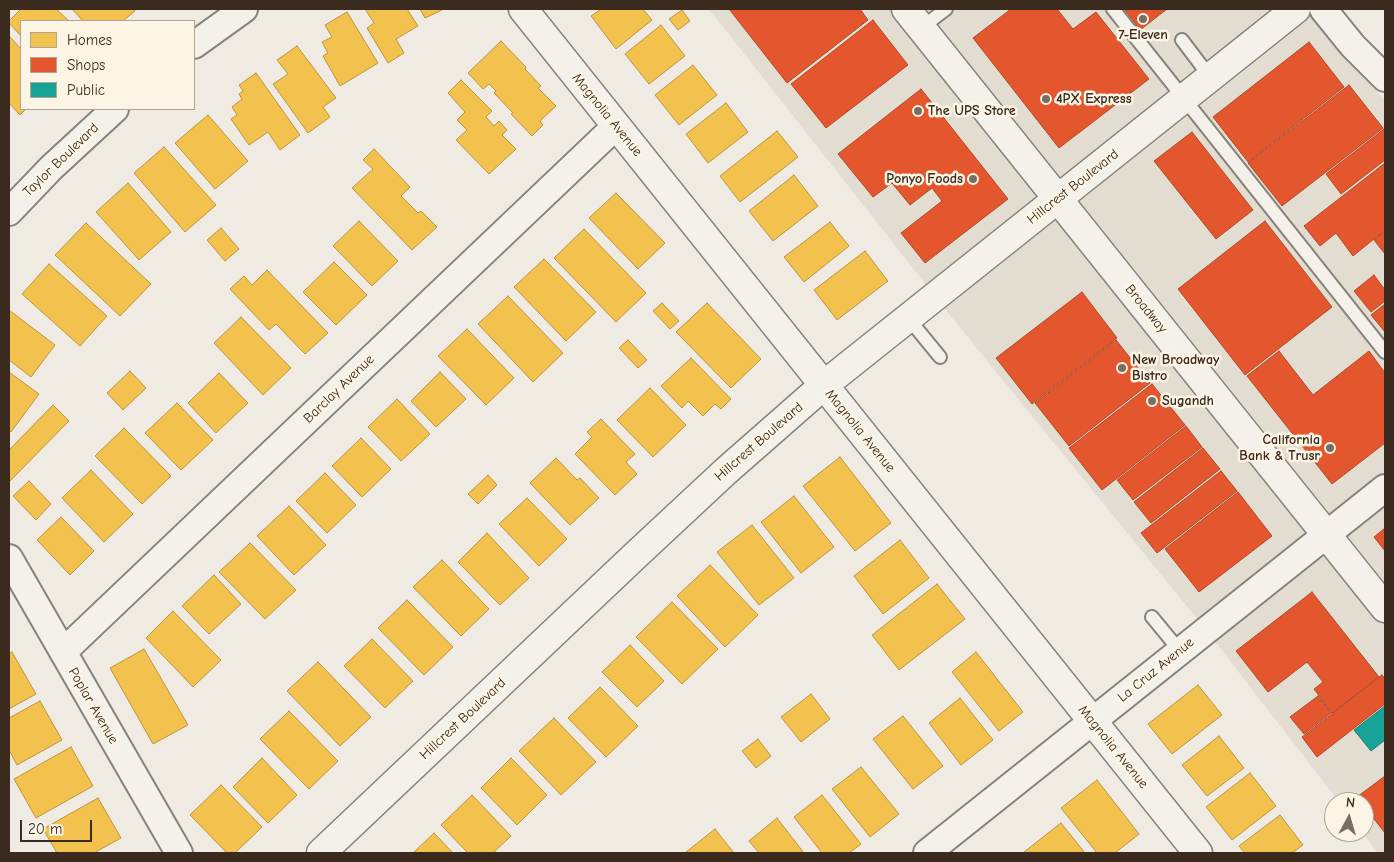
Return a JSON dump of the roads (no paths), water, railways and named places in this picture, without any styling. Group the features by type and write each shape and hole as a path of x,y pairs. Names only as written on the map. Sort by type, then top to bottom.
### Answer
{"street":[{"path":"195,44 244,9"},
{"name":"Magnolia Avenue","path":"523,9 1198,853"},
{"name":"Hillcrest Boulevard","path":"321,853 726,471 824,385 1296,9"},
{"path":"1323,9 1353,46 1385,78"},
{"name":"Broadway","path":"913,18 1385,608"},
{"name":"Taylor Boulevard","path":"9,212 51,168 114,110"},
{"name":"Barclay Avenue","path":"63,652 616,126"},
{"name":"La Cruz Avenue","path":"927,853 1385,488"},
{"name":"Poplar Avenue","path":"9,558 179,853"}],"lane":[{"path":"913,18 946,9"},
{"path":"1113,9 1385,352"},
{"path":"1182,40 1210,77"},
{"path":"908,318 940,357"},
{"path":"1152,617 1180,651"}],"place":[{"name":"7-Eleven","path":"1143,19"},
{"name":"4PX Express","path":"1046,99"},
{"name":"The UPS Store","path":"918,111"},
{"name":"Ponyo Foods","path":"973,179"},
{"name":"New Broadway Bistro","path":"1122,368"},
{"name":"Sugandh","path":"1152,401"},
{"name":"California Bank & Trusr","path":"1330,448"}]}
